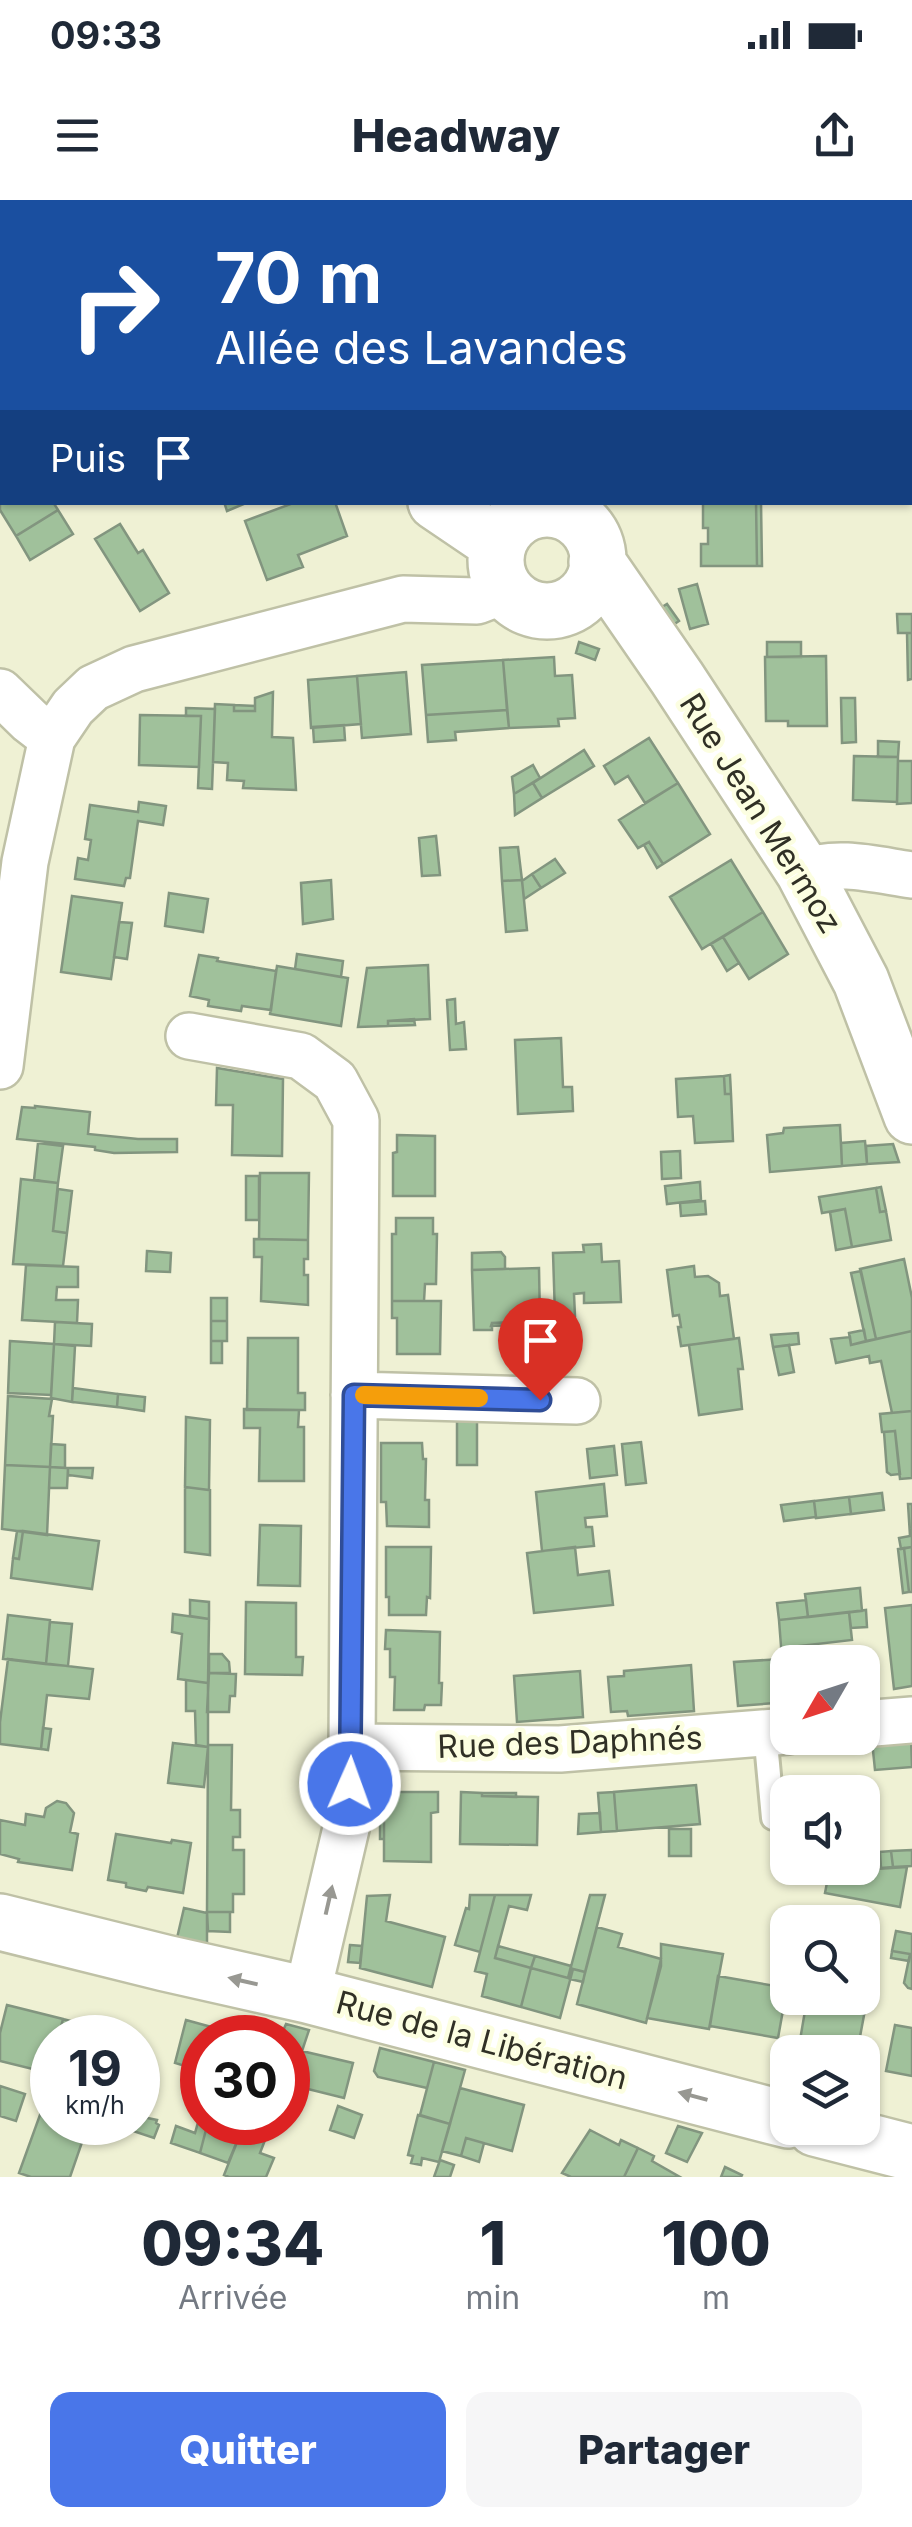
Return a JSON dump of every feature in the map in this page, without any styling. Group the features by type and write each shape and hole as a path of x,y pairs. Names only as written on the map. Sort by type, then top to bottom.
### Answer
{"street":[{"path":"0,1066 12,865 52,738 73,707 93,688 134,669 403,599 477,601 502,567 503,533 517,518 536,510 560,511 586,547 558,609 536,610 518,602 502,567 439,505"},
{"name":"Rue Jean Mermoz","path":"586,547 804,872 860,981 912,1116"},
{"path":"0,692 52,738"},
{"path":"804,872 819,866 840,865 912,874"},
{"path":"189,1036 301,1056 335,1081 356,1120 352,1747 348,1820 307,1995"},
{"path":"354,1395 577,1401"},
{"path":"880,1723 912,1720"},
{"name":"Rue des Daphnés","path":"352,1747 560,1749 770,1732"},
{"name":"Rue de la Libération","path":"0,1922 307,1995 770,2115"},
{"path":"880,2145 912,2153"}],"building":[{"path":"0,505 55,505 58,510 16,536"},
{"path":"288,505 336,505 347,536 298,555 303,567 267,580 245,521"},
{"path":"703,505 756,505 757,566 701,566 701,544 708,544 708,528 703,528"},
{"path":"756,505 761,505 762,566 757,566"},
{"path":"58,510 73,534 30,560 16,536"},
{"path":"120,524 138,553 143,550 169,593 140,611 95,539"},
{"path":"697,584 708,624 690,629 679,589"},
{"path":"667,604 679,621 670,627 657,610"},
{"path":"897,614 912,614 912,633 898,633"},
{"path":"907,633 912,633 912,679 908,680"},
{"path":"579,642 599,649 595,660 576,653"},
{"path":"767,642 801,642 801,657 767,657"},
{"path":"826,656 827,726 788,726 788,721 766,721 765,657"},
{"path":"554,657 555,676 572,675 575,718 558,719 559,726 509,728 503,660"},
{"path":"503,660 507,710 426,715 422,665"},
{"path":"406,672 411,734 362,738 357,676"},
{"path":"357,676 361,724 311,728 308,680"},
{"path":"273,692 272,737 293,738 296,790 243,788 244,781 227,780 228,763 213,762 215,704 234,705 234,711 255,711 255,698"},
{"path":"841,698 855,698 856,742 842,743"},
{"path":"234,705 255,706 255,711 234,711"},
{"path":"186,708 215,709 212,789 198,788 201,716 186,716"},
{"path":"507,710 509,728 455,732 456,740 428,742 426,715"},
{"path":"140,715 201,716 199,767 139,765"},
{"path":"344,725 345,740 314,742 313,727"},
{"path":"649,738 678,783 645,803 628,776 615,784 604,766"},
{"path":"878,741 899,742 898,757 878,757"},
{"path":"584,750 594,766 542,798 533,783"},
{"path":"854,756 898,757 897,802 853,800"},
{"path":"898,761 912,761 912,803 897,804"},
{"path":"533,765 540,778 514,794 512,777"},
{"path":"533,783 542,798 515,815 514,794"},
{"path":"678,783 710,834 663,864 649,842 638,848 619,820"},
{"path":"139,802 166,806 163,825 138,821 130,878 126,878 124,886 75,879 78,858 88,860 91,840 85,839 90,805 138,812"},
{"path":"436,836 440,875 422,876 419,838"},
{"path":"649,842 663,864 657,868 644,845"},
{"path":"518,847 522,880 502,881 500,848"},
{"path":"555,859 565,873 541,888 532,874"},
{"path":"731,860 763,912 702,949 670,897"},
{"path":"532,874 541,888 524,899 522,881"},
{"path":"331,880 333,919 303,924 301,883"},
{"path":"522,880 527,930 506,932 502,881"},
{"path":"169,893 208,899 203,932 165,926"},
{"path":"72,896 122,903 111,979 61,972"},
{"path":"763,912 788,954 749,979 723,937"},
{"path":"119,922 132,923 127,959 114,957"},
{"path":"723,937 739,963 727,971 711,944"},
{"path":"297,954 343,961 341,977 295,969"},
{"path":"199,955 276,971 271,1010 208,1006 209,1000 190,996"},
{"path":"428,965 430,1019 358,1027 367,968"},
{"path":"277,966 348,978 341,1026 270,1014"},
{"path":"455,999 456,1024 464,1022 466,1049 450,1050 447,1000"},
{"path":"414,1019 415,1025 388,1026 388,1021"},
{"path":"561,1038 563,1087 572,1087 573,1111 518,1114 515,1040"},
{"path":"217,1068 283,1079 282,1156 232,1155 233,1105 216,1105"},
{"path":"730,1075 731,1094 725,1094 724,1076"},
{"path":"724,1076 725,1094 731,1094 733,1141 695,1143 693,1116 678,1117 676,1079"},
{"path":"22,1107 90,1112 88,1134 177,1139 177,1152 114,1153 95,1147 17,1139"},
{"path":"840,1125 842,1166 770,1172 767,1135 783,1133 784,1128"},
{"path":"397,1135 435,1136 435,1196 393,1196"},
{"path":"865,1141 867,1164 842,1166 841,1143"},
{"path":"38,1143 63,1146 58,1183 34,1180"},
{"path":"893,1144 899,1162 867,1164 866,1146"},
{"path":"680,1151 681,1178 662,1179 661,1152"},
{"path":"260,1173 309,1173 308,1240 259,1239"},
{"path":"246,1176 259,1176 259,1220 246,1220"},
{"path":"21,1179 58,1183 53,1231 67,1233 63,1266 13,1264"},
{"path":"700,1182 701,1200 667,1204 665,1186"},
{"path":"881,1187 886,1211 880,1212 876,1188"},
{"path":"876,1188 880,1212 886,1211 891,1240 852,1247 845,1209 822,1213 819,1197"},
{"path":"58,1189 72,1191 67,1233 53,1231"},
{"path":"705,1201 706,1214 681,1216 680,1203"},
{"path":"845,1209 852,1247 836,1250 830,1212"},
{"path":"396,1218 433,1218 433,1234 437,1234 436,1284 425,1284 424,1301 392,1301 392,1234 396,1234"},
{"path":"254,1239 308,1240 304,1275 308,1275 308,1305 261,1301 262,1257 254,1257"},
{"path":"601,1244 602,1262 619,1261 621,1302 584,1303 584,1293 574,1294 575,1316 555,1316 553,1253 584,1252 583,1245"},
{"path":"147,1251 171,1253 170,1272 146,1271"},
{"path":"501,1252 505,1269 472,1270 472,1253"},
{"path":"904,1259 912,1298 912,1331 876,1339 860,1269"},
{"path":"26,1265 78,1267 78,1287 57,1287 56,1300 78,1300 77,1323 22,1320"},
{"path":"694,1266 695,1277 708,1276 719,1283 720,1296 728,1295 734,1339 681,1346 679,1315 673,1316 667,1270"},
{"path":"539,1268 540,1321 492,1323 492,1330 474,1330 472,1270"},
{"path":"861,1271 876,1339 866,1341 851,1273"},
{"path":"211,1298 227,1298 227,1321 211,1321"},
{"path":"392,1301 441,1301 440,1354 397,1354 397,1318 392,1318"},
{"path":"211,1321 227,1321 227,1341 211,1341"},
{"path":"55,1322 92,1324 91,1346 54,1344"},
{"path":"492,1323 521,1325 491,1326"},
{"path":"864,1330 866,1341 851,1345 849,1333"},
{"path":"912,1331 912,1411 892,1413 881,1361 870,1363 869,1356 836,1363 831,1339 850,1337 851,1345"},
{"path":"798,1333 799,1344 773,1347 771,1335"},
{"path":"248,1338 298,1338 298,1393 305,1393 305,1410 247,1410"},
{"path":"739,1338 742,1409 699,1415 689,1345"},
{"path":"10,1341 54,1344 51,1395 8,1393"},
{"path":"211,1341 222,1341 222,1363 211,1363"},
{"path":"54,1344 75,1346 72,1402 51,1398"},
{"path":"789,1345 794,1372 779,1375 773,1347"},
{"path":"73,1388 118,1394 117,1407 72,1402"},
{"path":"118,1394 145,1397 144,1411 117,1407"},
{"path":"8,1396 52,1399 50,1467 5,1465"},
{"path":"244,1409 299,1410 298,1427 304,1427 304,1481 259,1481 260,1428 244,1428"},
{"path":"477,1411 477,1465 457,1465 457,1412"},
{"path":"912,1411 912,1478 900,1479 895,1431 882,1432 880,1414"},
{"path":"186,1417 210,1420 209,1490 185,1487"},
{"path":"895,1431 900,1474 891,1475 887,1472 884,1432"},
{"path":"641,1442 646,1483 626,1485 622,1444"},
{"path":"381,1443 422,1443 429,1527 387,1526 386,1502 381,1502"},
{"path":"51,1444 65,1445 65,1468 50,1467"},
{"path":"614,1446 617,1475 590,1478 587,1449"},
{"path":"5,1465 50,1467 47,1535 2,1529"},
{"path":"50,1467 68,1468 67,1488 49,1488"},
{"path":"68,1468 93,1468 92,1478 68,1475"},
{"path":"604,1484 607,1516 585,1518 586,1527 592,1527 594,1546 542,1551 536,1492"},
{"path":"185,1487 210,1490 210,1555 185,1552"},
{"path":"882,1493 884,1510 851,1514 849,1497"},
{"path":"849,1497 851,1514 816,1518 814,1501"},
{"path":"814,1501 816,1517 784,1521 781,1505"},
{"path":"908,1504 912,1504 912,1547 901,1549 899,1538 910,1536"},
{"path":"260,1525 301,1526 300,1586 258,1585"},
{"path":"17,1531 23,1531 19,1559 13,1558"},
{"path":"23,1531 99,1541 92,1589 11,1578 13,1558 19,1559"},
{"path":"386,1547 431,1547 426,1615 389,1615"},
{"path":"575,1547 578,1575 609,1571 613,1605 534,1613 527,1553"},
{"path":"912,1547 912,1592 909,1592 904,1548"},
{"path":"904,1548 909,1592 903,1593 898,1549"},
{"path":"860,1588 862,1611 808,1617 805,1594"},
{"path":"190,1600 209,1602 209,1619 190,1616"},
{"path":"806,1600 808,1617 779,1620 777,1603"},
{"path":"246,1602 296,1603 296,1657 303,1657 302,1675 245,1674"},
{"path":"912,1605 912,1686 894,1689 885,1608"},
{"path":"866,1610 867,1627 851,1628 849,1612"},
{"path":"849,1612 852,1640 781,1645 779,1620"},
{"path":"173,1614 209,1619 208,1683 178,1679 182,1634 172,1632"},
{"path":"8,1615 50,1620 46,1664 3,1659"},
{"path":"50,1622 72,1624 68,1666 46,1664"},
{"path":"386,1630 440,1632 441,1705 425,1705 424,1710 394,1710 395,1677 390,1677"},
{"path":"209,1654 222,1654 229,1662 230,1673 209,1673"},
{"path":"8,1659 93,1669 89,1699 47,1695 41,1749 0,1744"},
{"path":"770,1660 770,1703 738,1706 734,1662"},
{"path":"691,1665 694,1711 628,1716 627,1711 611,1712 608,1677 624,1676 624,1671"},
{"path":"580,1671 583,1717 517,1722 514,1676"},
{"path":"209,1673 236,1674 235,1696 230,1696 229,1712 207,1712"},
{"path":"186,1680 208,1683 208,1747 196,1745 195,1711 186,1711"},
{"path":"43,1728 51,1729 48,1750 41,1749"},
{"path":"911,1738 912,1767 875,1770 873,1755 880,1755 880,1740"},
{"path":"173,1743 208,1747 204,1787 168,1783"},
{"path":"208,1745 232,1745 231,1810 240,1810 240,1837 233,1837 233,1850 244,1850 244,1894 233,1894 233,1912 207,1912"},
{"path":"696,1785 700,1824 617,1831 614,1792"},
{"path":"377,1792 438,1792 438,1812 431,1813 431,1862 384,1861 384,1811 377,1811"},
{"path":"461,1792 538,1797 537,1845 460,1844"},
{"path":"614,1792 617,1831 601,1832 598,1793"},
{"path":"516,1793 516,1797 482,1796"},
{"path":"57,1801 66,1803 74,1813 70,1832 78,1834 72,1870 18,1862 19,1859 0,1854 0,1820 25,1825 26,1814 44,1817 46,1808"},
{"path":"380,1811 384,1811 384,1839 380,1839"},
{"path":"600,1813 601,1832 578,1834 579,1814"},
{"path":"669,1829 691,1829 691,1856 669,1856"},
{"path":"116,1834 191,1843 183,1893 148,1887 146,1891 108,1880"},
{"path":"912,1850 912,1866 893,1867 891,1851"},
{"path":"891,1851 893,1867 881,1868 880,1852"},
{"path":"907,1867 900,1907 825,1893 827,1885 880,1885 880,1869"},
{"path":"390,1895 386,1921 445,1937 432,1987 360,1968 367,1896"},
{"path":"470,1895 495,1895 480,1952 455,1945 466,1908 469,1909"},
{"path":"495,1895 531,1895 527,1910 509,1906 495,1958 531,1968 521,2007 482,1996 487,1974 475,1971"},
{"path":"590,1895 605,1895 585,1972 573,1969 560,2018 521,2007 531,1968 568,1978"},
{"path":"184,1908 207,1913 207,1945 177,1938"},
{"path":"207,1912 230,1912 230,1932 208,1931"},
{"path":"597,1927 622,1934 618,1947 661,1959 646,2023 577,2004"},
{"path":"896,1931 912,1934 912,1989 904,1983 910,1954 892,1951"},
{"path":"661,1944 723,1954 709,2029 647,2018 661,1966"},
{"path":"350,1945 362,1946 360,1963 348,1962"},
{"path":"498,1946 535,1956 531,1968 495,1958"},
{"path":"892,1951 910,1954 909,1961 891,1958"},
{"path":"535,1956 571,1966 568,1978 531,1968"},
{"path":"573,1969 585,1972 583,1982 570,1979"},
{"path":"718,1976 770,1985 770,2015 782,2015 779,2035 770,2037 710,2026"},
{"path":"7,2005 47,2015 30,2015 30,2068 0,2061 0,2033"},
{"path":"804,2015 864,2015 860,2035 801,2035"},
{"path":"895,2025 912,2028 912,2076 886,2071"},
{"path":"380,2048 434,2062 427,2088 378,2077 374,2071"},
{"path":"310,2053 353,2063 344,2098 310,2090"},
{"path":"434,2062 465,2070 450,2124 420,2115"},
{"path":"0,2086 25,2094 16,2121 0,2116"},
{"path":"460,2088 524,2105 512,2151 466,2138 461,2156 442,2151"},
{"path":"338,2106 362,2115 354,2138 330,2130"},
{"path":"418,2115 450,2124 439,2162 422,2158 421,2165 411,2163 413,2156 408,2155"},
{"path":"176,2126 180,2127 180,2145 202,2145 200,2153 171,2143"},
{"path":"678,2126 702,2133 687,2162 666,2153"},
{"path":"590,2130 619,2145 621,2140 638,2148 624,2177 571,2177 562,2173"},
{"path":"466,2138 484,2143 479,2162 461,2156"},
{"path":"30,2143 81,2145 70,2177 31,2177 19,2173"},
{"path":"202,2145 236,2145 228,2163 200,2153"},
{"path":"236,2145 263,2145 260,2153 274,2158 266,2177 224,2175"},
{"path":"638,2148 654,2156 652,2161 680,2177 624,2177"},
{"path":"440,2160 454,2165 450,2177 434,2177"},
{"path":"725,2167 742,2175 741,2177 721,2177"}],"slow traffic":[{"path":"364,1395 479,1398"}],"route":[{"path":"350,1784 354,1395 540,1400"}]}
